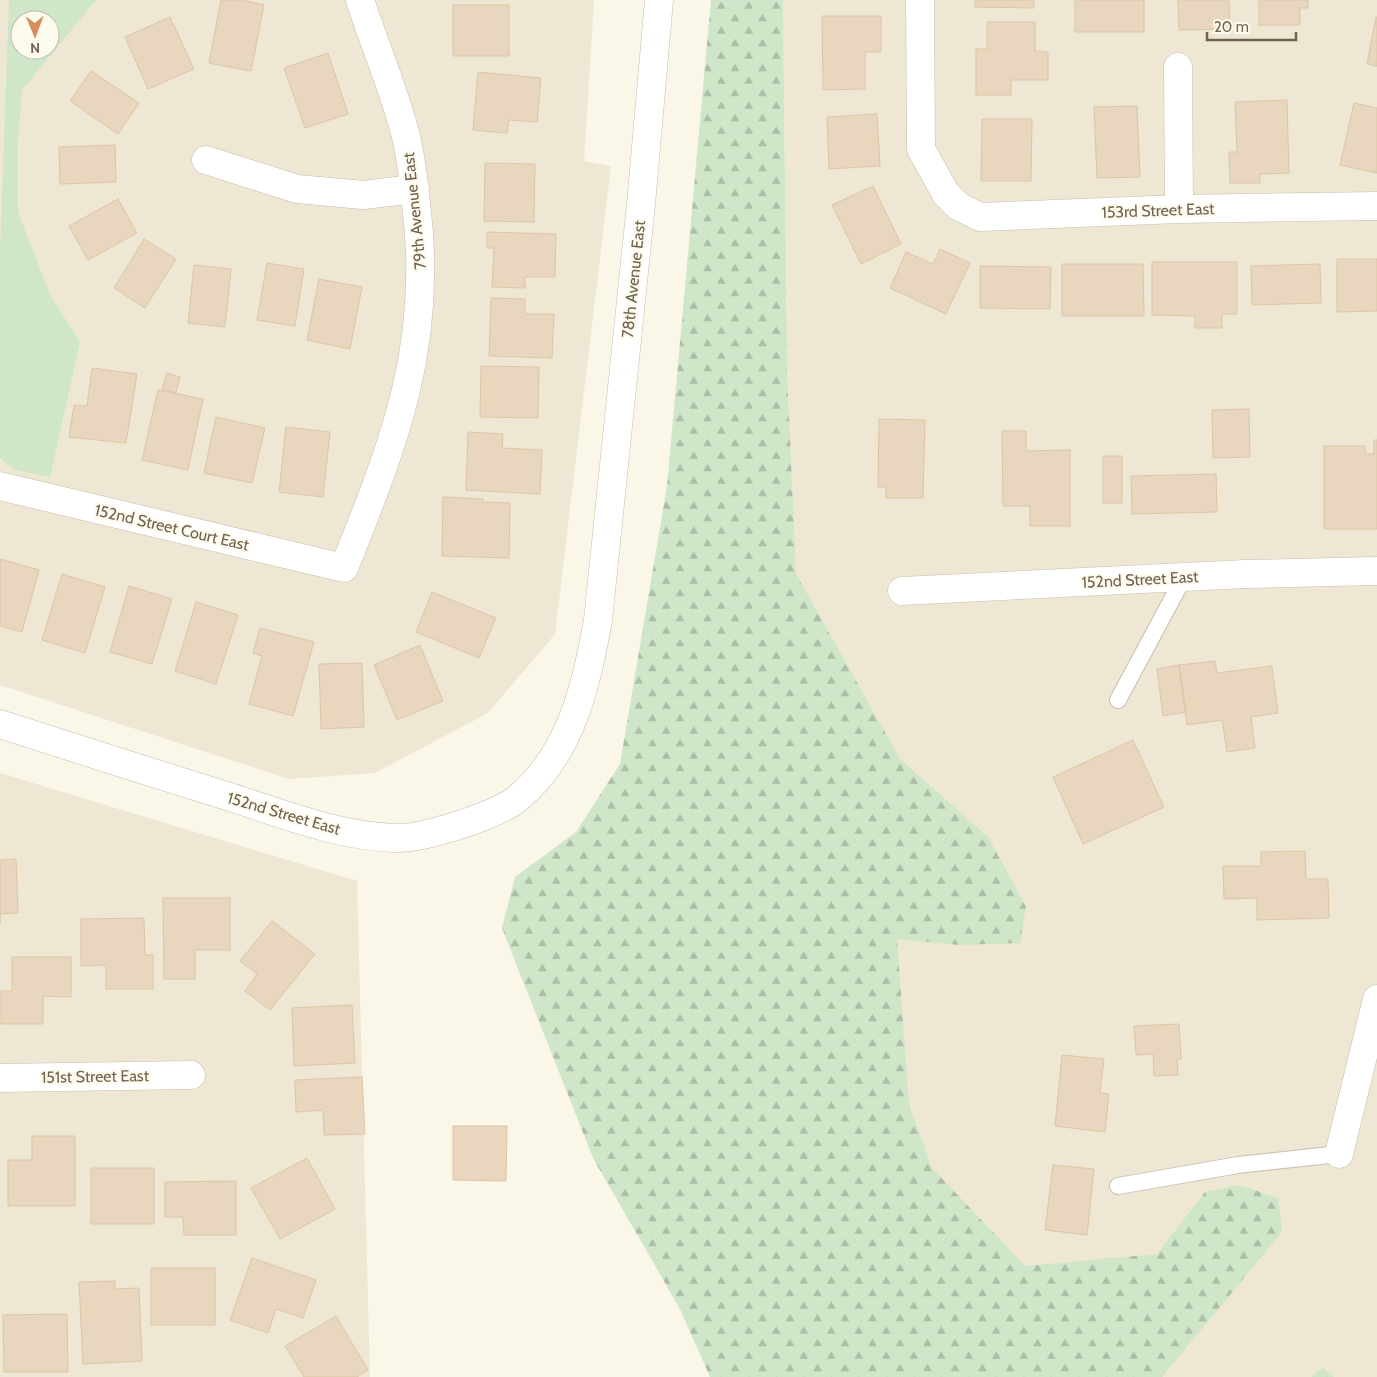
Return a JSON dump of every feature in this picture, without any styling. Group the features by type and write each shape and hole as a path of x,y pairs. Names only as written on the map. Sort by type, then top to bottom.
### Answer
{"street":[{"name":"79th Avenue East","path":"344,568 385,466 412,369 422,289 421,239 415,189 404,130 360,0"},
{"name":"78th Avenue East","path":"605,558 641,204 658,0"},
{"name":"153rd Street East","path":"920,0 921,149 946,194 958,206 980,217 1179,209 1377,206"},
{"path":"1178,67 1179,209"},
{"path":"206,160 297,189 362,195 415,189"},
{"name":"152nd Street Court East","path":"0,486 344,568"},
{"name":"152nd Street East","path":"0,724 334,830 395,838 425,835 468,822 517,799 543,772 561,746 576,714 590,665 605,558"},
{"name":"152nd Street East","path":"902,591 1184,577 1377,571"},
{"path":"1339,1154 1377,999"},
{"name":"151st Street East","path":"0,1078 191,1075"}],"lane":[{"path":"1118,700 1184,577"},
{"path":"1118,1186 1238,1165 1339,1154"}],"shaded area":[{"path":"0,0 594,0 584,161 611,166 555,634 488,713 375,773 289,779 0,685"},
{"path":"783,0 1377,0 1377,1377 1159,1377 825,1284 787,369"},
{"path":"0,773 357,881 370,1377 0,1377"}],"green space":[{"path":"9,0 96,0 60,44 60,10 10,10 10,60 47,60 22,90 18,140 18,212 50,295 80,342 50,477 15,470 0,458 0,252"},
{"path":"711,0 783,0 787,369 796,574 900,759 988,837 1026,907 1020,943 960,945 897,939 909,1105 932,1168 1025,1266 1157,1254 1205,1192 1239,1185 1278,1198 1282,1232 1162,1377 710,1377 680,1309 593,1158 502,928 515,877 576,832 620,764 667,486"},
{"path":"1323,1368 1334,1377 1311,1377"}],"building":[{"path":"221,0 242,0 264,5 251,71 209,63"},
{"path":"975,0 1034,0 1034,8 975,7"},
{"path":"1075,0 1144,0 1144,32 1075,32"},
{"path":"1178,0 1229,0 1230,29 1179,30"},
{"path":"1259,0 1308,0 1308,8 1300,8 1300,25 1259,25"},
{"path":"453,5 509,5 509,56 453,56"},
{"path":"822,16 881,16 881,52 865,52 865,89 823,90"},
{"path":"170,17 194,69 148,89 125,37"},
{"path":"1377,17 1377,66 1367,64"},
{"path":"987,22 1035,22 1035,51 1048,52 1048,80 1011,80 1011,95 976,95 976,49 987,49"},
{"path":"328,53 348,114 305,128 284,68"},
{"path":"91,71 139,103 118,134 70,101"},
{"path":"478,72 541,78 537,122 509,120 507,133 473,130"},
{"path":"1287,100 1289,173 1260,174 1260,183 1230,183 1229,152 1237,152 1235,102"},
{"path":"1354,103 1377,108 1377,173 1340,165"},
{"path":"1137,106 1140,177 1097,178 1094,107"},
{"path":"877,114 880,166 829,169 827,117"},
{"path":"982,119 1032,119 1031,181 981,181"},
{"path":"115,145 116,182 60,184 59,147"},
{"path":"485,163 535,164 534,222 484,221"},
{"path":"873,186 901,244 861,264 832,205"},
{"path":"118,199 137,233 88,260 69,226"},
{"path":"487,232 556,234 555,277 525,277 525,288 492,287 494,248 487,248"},
{"path":"144,239 176,259 145,308 114,288"},
{"path":"940,249 970,263 946,314 890,288 906,252 933,264"},
{"path":"1337,259 1377,259 1377,311 1337,312"},
{"path":"1152,262 1237,262 1237,314 1222,314 1222,328 1195,328 1195,316 1152,315"},
{"path":"267,263 304,269 295,326 257,320"},
{"path":"1062,264 1143,264 1144,316 1062,316"},
{"path":"1320,264 1321,303 1252,305 1251,266"},
{"path":"194,265 231,269 225,327 188,323"},
{"path":"980,266 1051,267 1050,309 980,308"},
{"path":"319,279 362,287 350,349 307,340"},
{"path":"491,298 525,299 525,314 554,314 552,358 489,356"},
{"path":"481,366 539,367 538,418 480,417"},
{"path":"92,368 137,374 126,443 69,437 74,405 87,406"},
{"path":"167,373 180,377 176,393 162,389"},
{"path":"158,390 203,399 188,470 142,460"},
{"path":"1249,409 1250,457 1213,458 1212,410"},
{"path":"216,417 265,428 252,483 204,473"},
{"path":"879,419 925,420 923,498 886,498 886,487 878,487"},
{"path":"286,427 330,432 323,497 279,492"},
{"path":"1002,431 1026,431 1026,451 1070,450 1070,526 1030,526 1030,506 1003,506"},
{"path":"468,432 503,434 502,448 542,450 540,494 466,490"},
{"path":"1374,440 1377,440 1377,529 1324,529 1324,446 1365,446 1365,454 1374,454"},
{"path":"1103,456 1122,456 1122,503 1103,503"},
{"path":"1216,474 1217,512 1132,514 1131,476"},
{"path":"443,497 483,499 483,502 510,503 509,558 442,556"},
{"path":"0,559 39,570 22,632 0,626"},
{"path":"62,574 105,587 85,653 42,640"},
{"path":"129,586 172,599 152,664 110,652"},
{"path":"432,592 496,618 479,658 416,632"},
{"path":"196,602 238,615 216,684 175,671"},
{"path":"260,628 314,642 293,716 249,704 262,656 253,653"},
{"path":"420,645 443,701 397,720 374,665"},
{"path":"1215,661 1217,673 1272,666 1278,713 1251,717 1255,748 1227,752 1222,720 1187,725 1179,665"},
{"path":"362,663 364,727 321,729 319,664"},
{"path":"1179,665 1186,712 1163,716 1157,669"},
{"path":"1133,740 1164,807 1083,844 1053,777"},
{"path":"1305,851 1306,879 1328,879 1329,918 1257,920 1257,898 1224,899 1223,866 1261,866 1261,852"},
{"path":"16,859 18,913 0,914 0,860"},
{"path":"163,898 230,898 230,950 195,950 195,979 164,979"},
{"path":"144,918 145,955 153,955 153,989 106,989 106,965 81,966 81,919"},
{"path":"272,921 315,954 270,1010 245,991 257,974 240,961"},
{"path":"12,957 71,957 71,997 43,996 43,1024 1,1024 1,991 12,991"},
{"path":"352,1005 355,1063 294,1066 292,1008"},
{"path":"1179,1024 1181,1059 1177,1060 1178,1075 1154,1076 1153,1054 1136,1055 1134,1026"},
{"path":"1062,1055 1104,1059 1100,1093 1109,1094 1105,1132 1055,1126"},
{"path":"362,1077 365,1134 324,1135 323,1110 296,1112 295,1080"},
{"path":"453,1126 507,1126 506,1181 453,1180"},
{"path":"32,1136 75,1136 75,1206 8,1206 8,1160 32,1160"},
{"path":"307,1158 335,1209 280,1239 251,1188"},
{"path":"1053,1165 1094,1169 1087,1235 1045,1230"},
{"path":"91,1168 154,1168 154,1224 91,1224"},
{"path":"236,1181 236,1235 184,1235 183,1217 165,1217 165,1182"},
{"path":"252,1258 316,1280 303,1318 276,1309 268,1333 230,1320"},
{"path":"151,1268 215,1268 215,1325 151,1325"},
{"path":"115,1281 115,1289 139,1288 142,1361 83,1364 79,1282"},
{"path":"67,1314 68,1372 4,1372 3,1315"},
{"path":"336,1316 368,1370 357,1377 304,1377 285,1346"}]}
